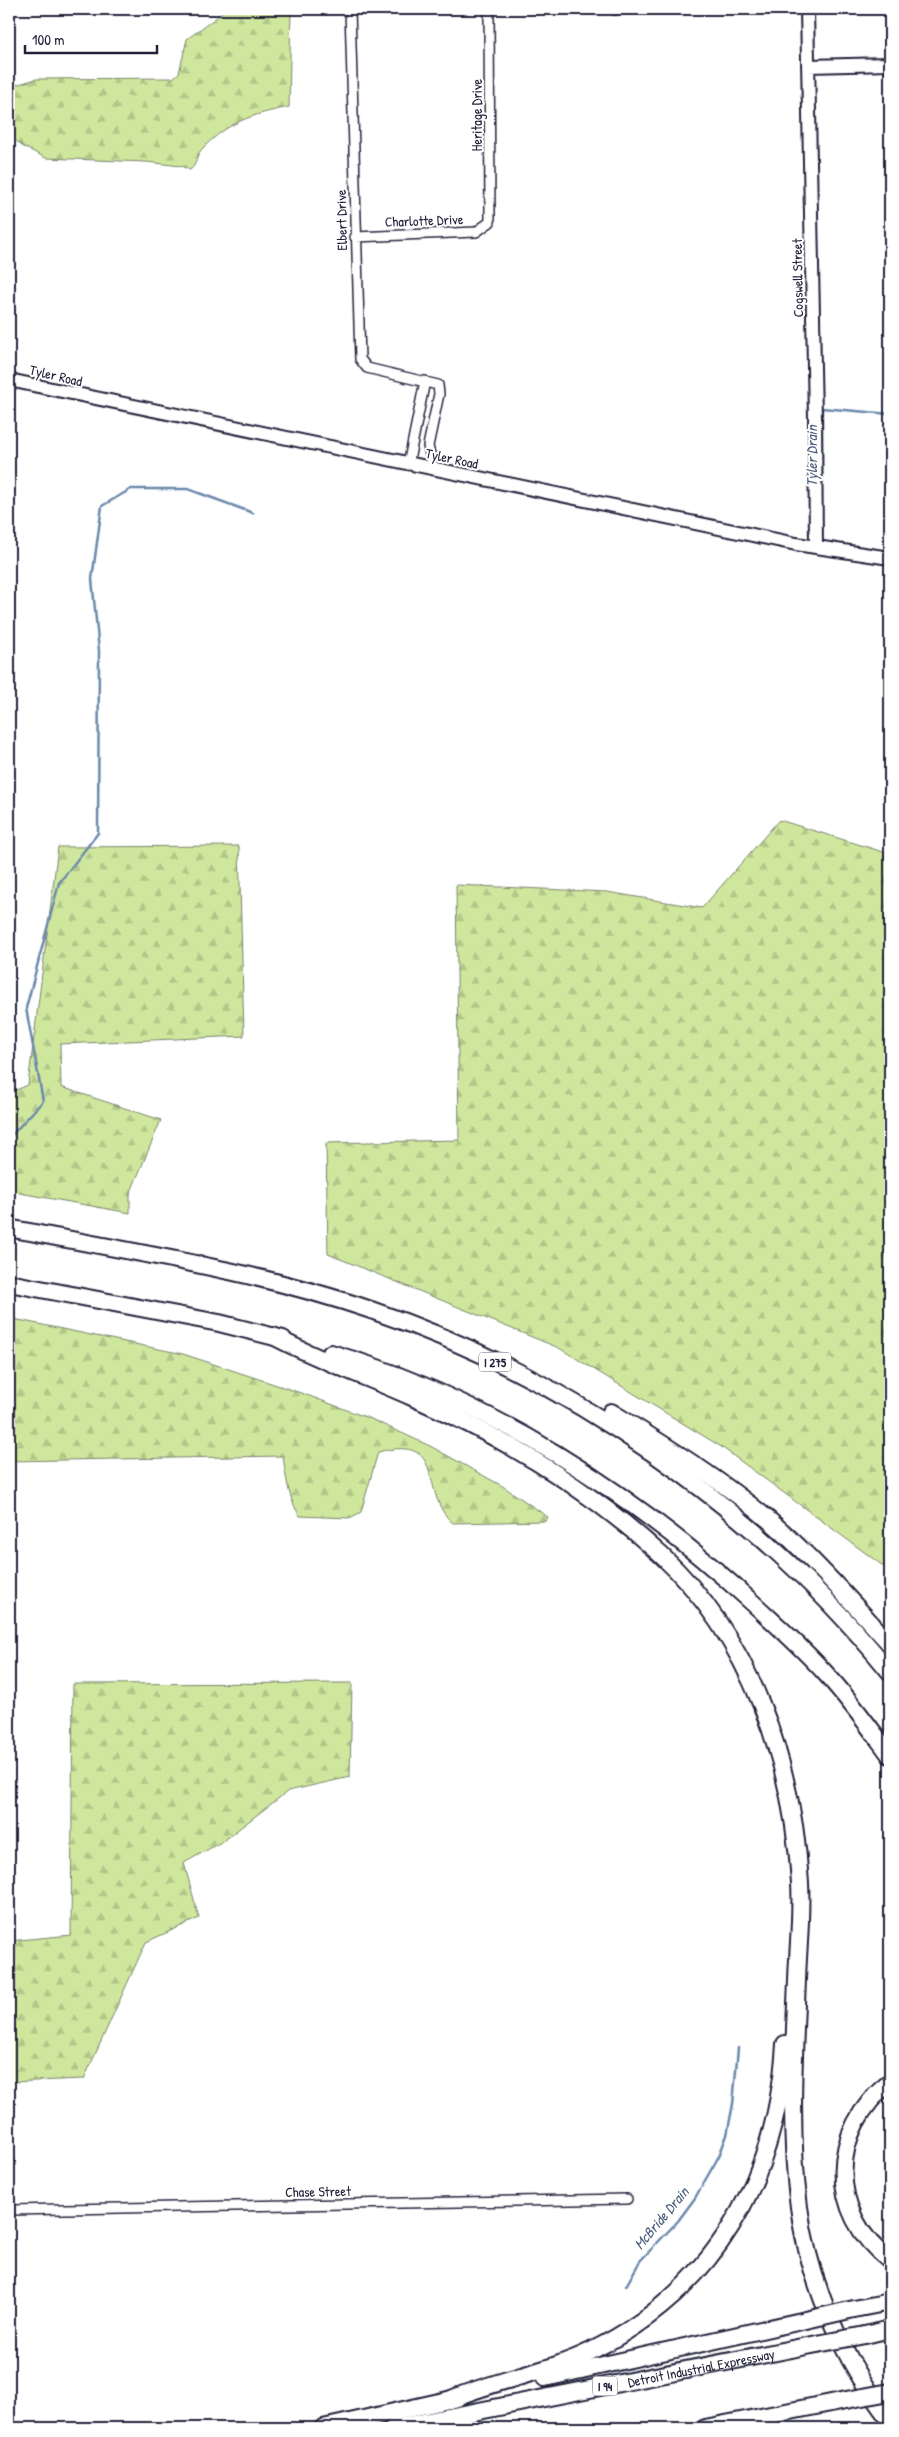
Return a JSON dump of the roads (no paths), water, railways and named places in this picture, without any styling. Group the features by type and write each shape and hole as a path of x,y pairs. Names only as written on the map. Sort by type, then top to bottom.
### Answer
{"highway":[{"name":"I 275","path":"9,1228 264,1279 371,1310 426,1331 513,1370 607,1423 714,1498 797,1571 837,1610 890,1672"},
{"path":"9,1283 219,1323 273,1336 373,1367 440,1394 543,1447 610,1489 699,1556 789,1635 851,1703 890,1755"},
{"path":"273,1336 311,1356 413,1397 470,1424 512,1448 600,1505 664,1558 689,1584 714,1617 750,1678 778,1749 789,1797 800,1885 794,2144 799,2209 806,2246 834,2328 854,2365 890,2420"},
{"path":"513,1370 563,1387 596,1403 692,1464 784,1533 833,1581 890,1644"},
{"path":"833,1581 859,1600 890,1633"},
{"path":"449,2400 481,2386 562,2363 623,2334 648,2316 691,2279 711,2257 730,2231 758,2176 768,2148 781,2090 796,1855"},
{"path":"890,2082 869,2101 854,2125 848,2137 843,2166 846,2197 855,2220 870,2242 890,2261"},
{"path":"323,2428 890,2302"},
{"name":"Detroit Industrial Expressway","path":"393,2428 890,2329"},
{"path":"705,2428 890,2392"}],"street":[{"name":"Elbert Drive","path":"350,9 355,237 361,363 367,368 429,382"},
{"name":"Heritage Drive","path":"489,9 490,222"},
{"name":"Cogswell Street","path":"807,9 816,547"},
{"path":"808,66 890,64"},
{"name":"Charlotte Drive","path":"355,237 476,232 490,222"},
{"name":"Tyler Road","path":"9,380 434,470 816,547 890,558"},
{"path":"408,464 429,382 438,385 439,390 428,446 434,470"},
{"name":"Chase Street","path":"9,2210 627,2199"}],"waterway":[{"name":"Tyler Drain","path":"822,481 822,408 890,414"},
{"path":"9,1138 43,1101 26,1008 59,883 98,833 99,651 92,579 102,506 131,489 188,489 253,513"},
{"name":"McBride Drain","path":"626,2286 640,2261 678,2221 695,2198 719,2156 727,2135 733,2104 738,2048"}]}
